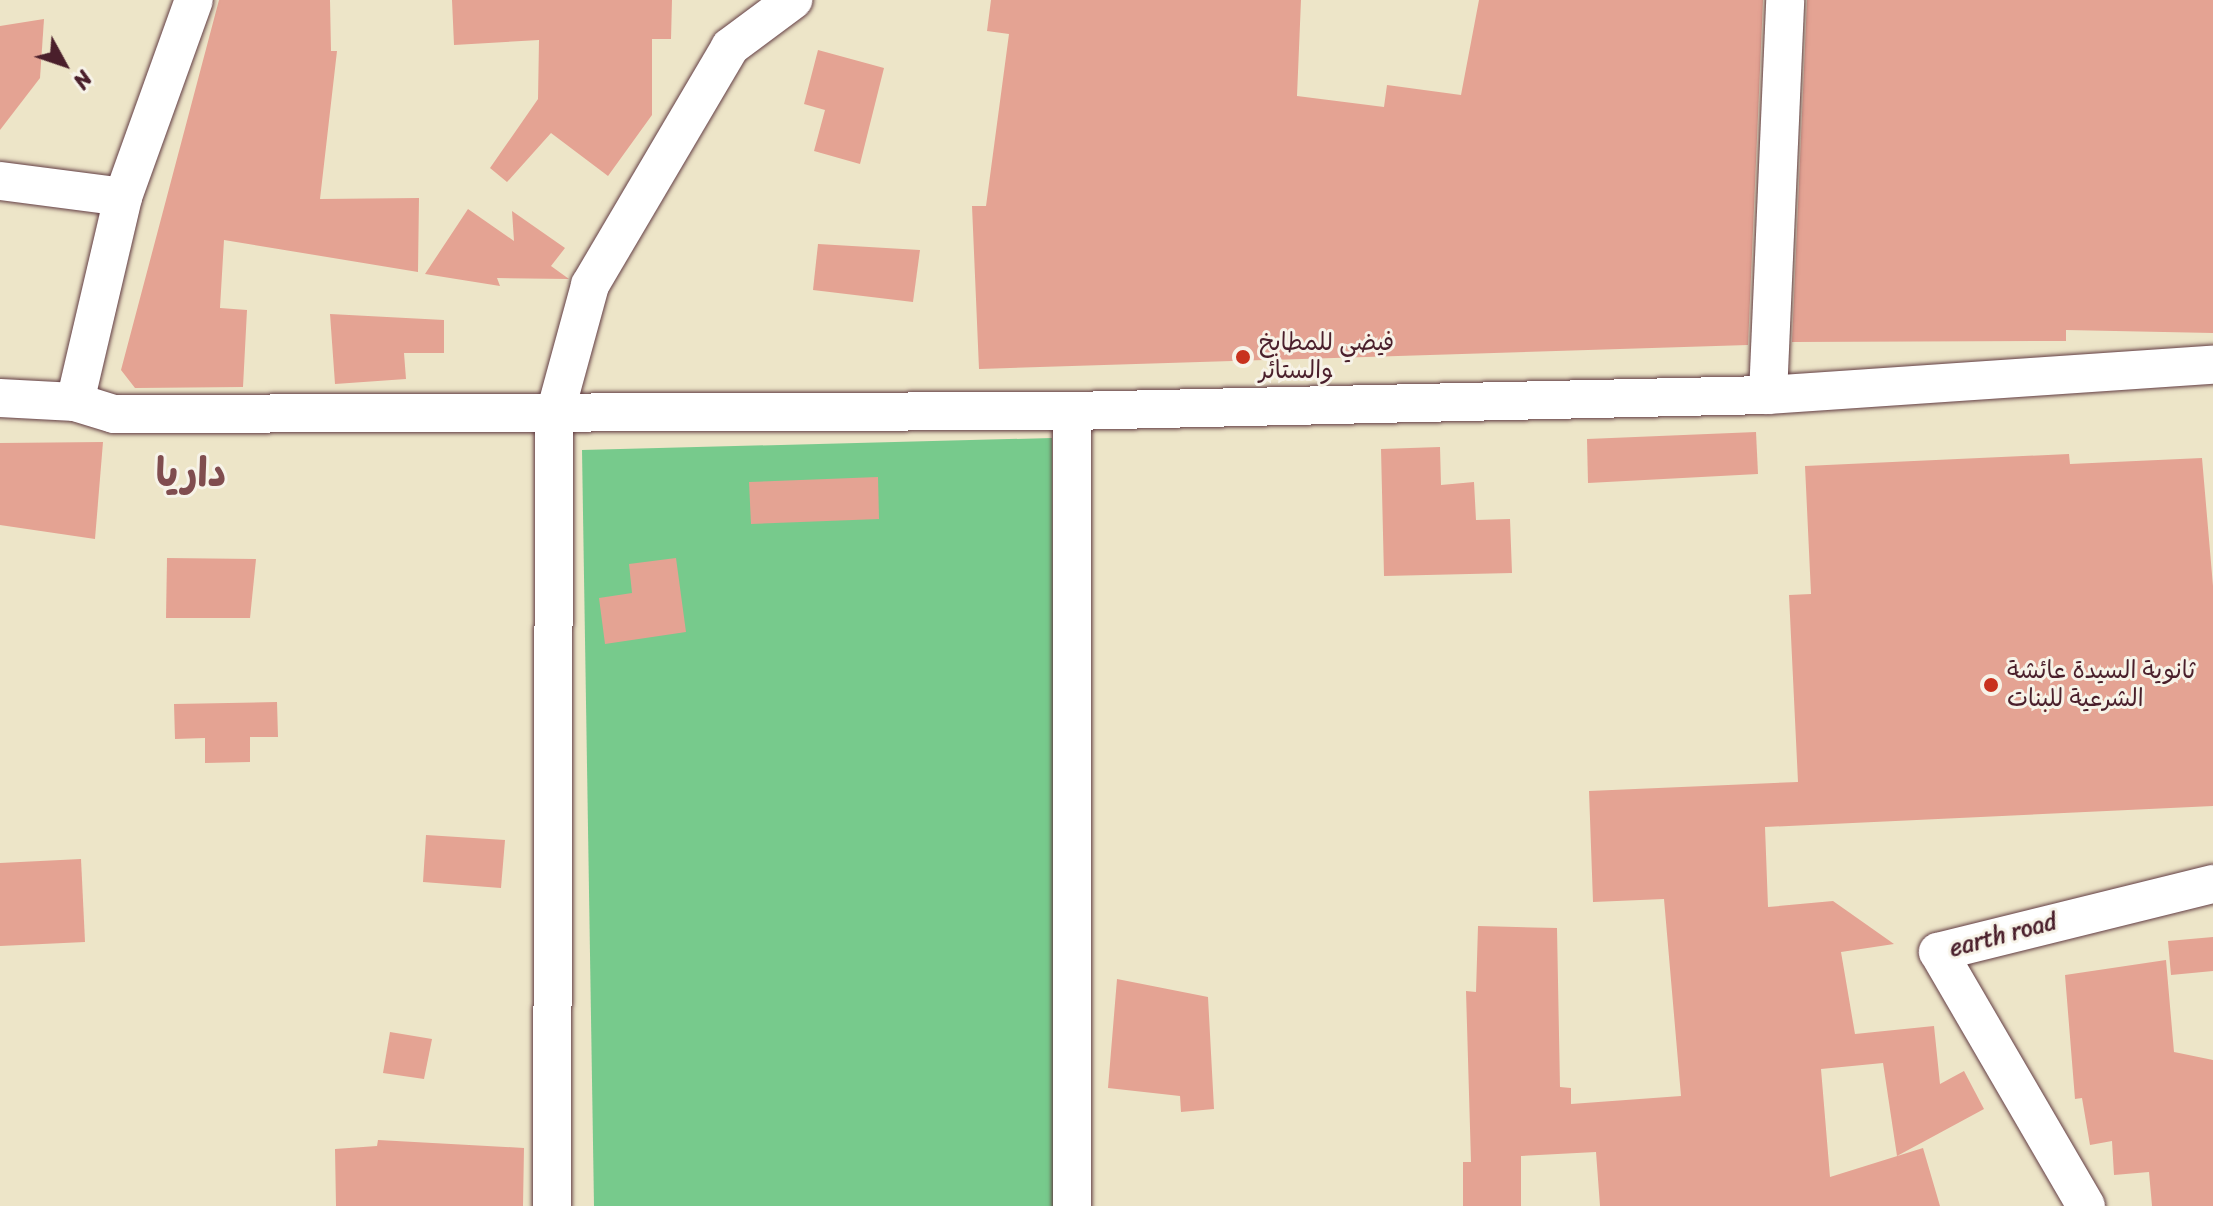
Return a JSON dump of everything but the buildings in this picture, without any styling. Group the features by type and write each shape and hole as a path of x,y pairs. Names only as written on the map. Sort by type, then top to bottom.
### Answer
{"street":[{"path":"75,402 123,197 194,0"},
{"path":"552,1206 554,417 590,285 730,47 793,0"},
{"path":"1768,395 1785,0"},
{"path":"0,181 123,197"},
{"path":"0,398 75,402 114,414 554,417 1072,411 1768,395 2213,365"},
{"path":"1072,411 1072,1206"},
{"name":"earth road","path":"2086,1206 1938,952 2213,884"}],"green space":[{"path":"1052,438 1056,1206 594,1206 582,450"}],"place":[{"name":"فيضي للمطابخ والستائر","path":"1243,357"},
{"name":"ثانوية السيدة عائشة الشرعية للبنات","path":"1991,685"}],"district":[{"name":"داريا","path":"191,473"}]}
